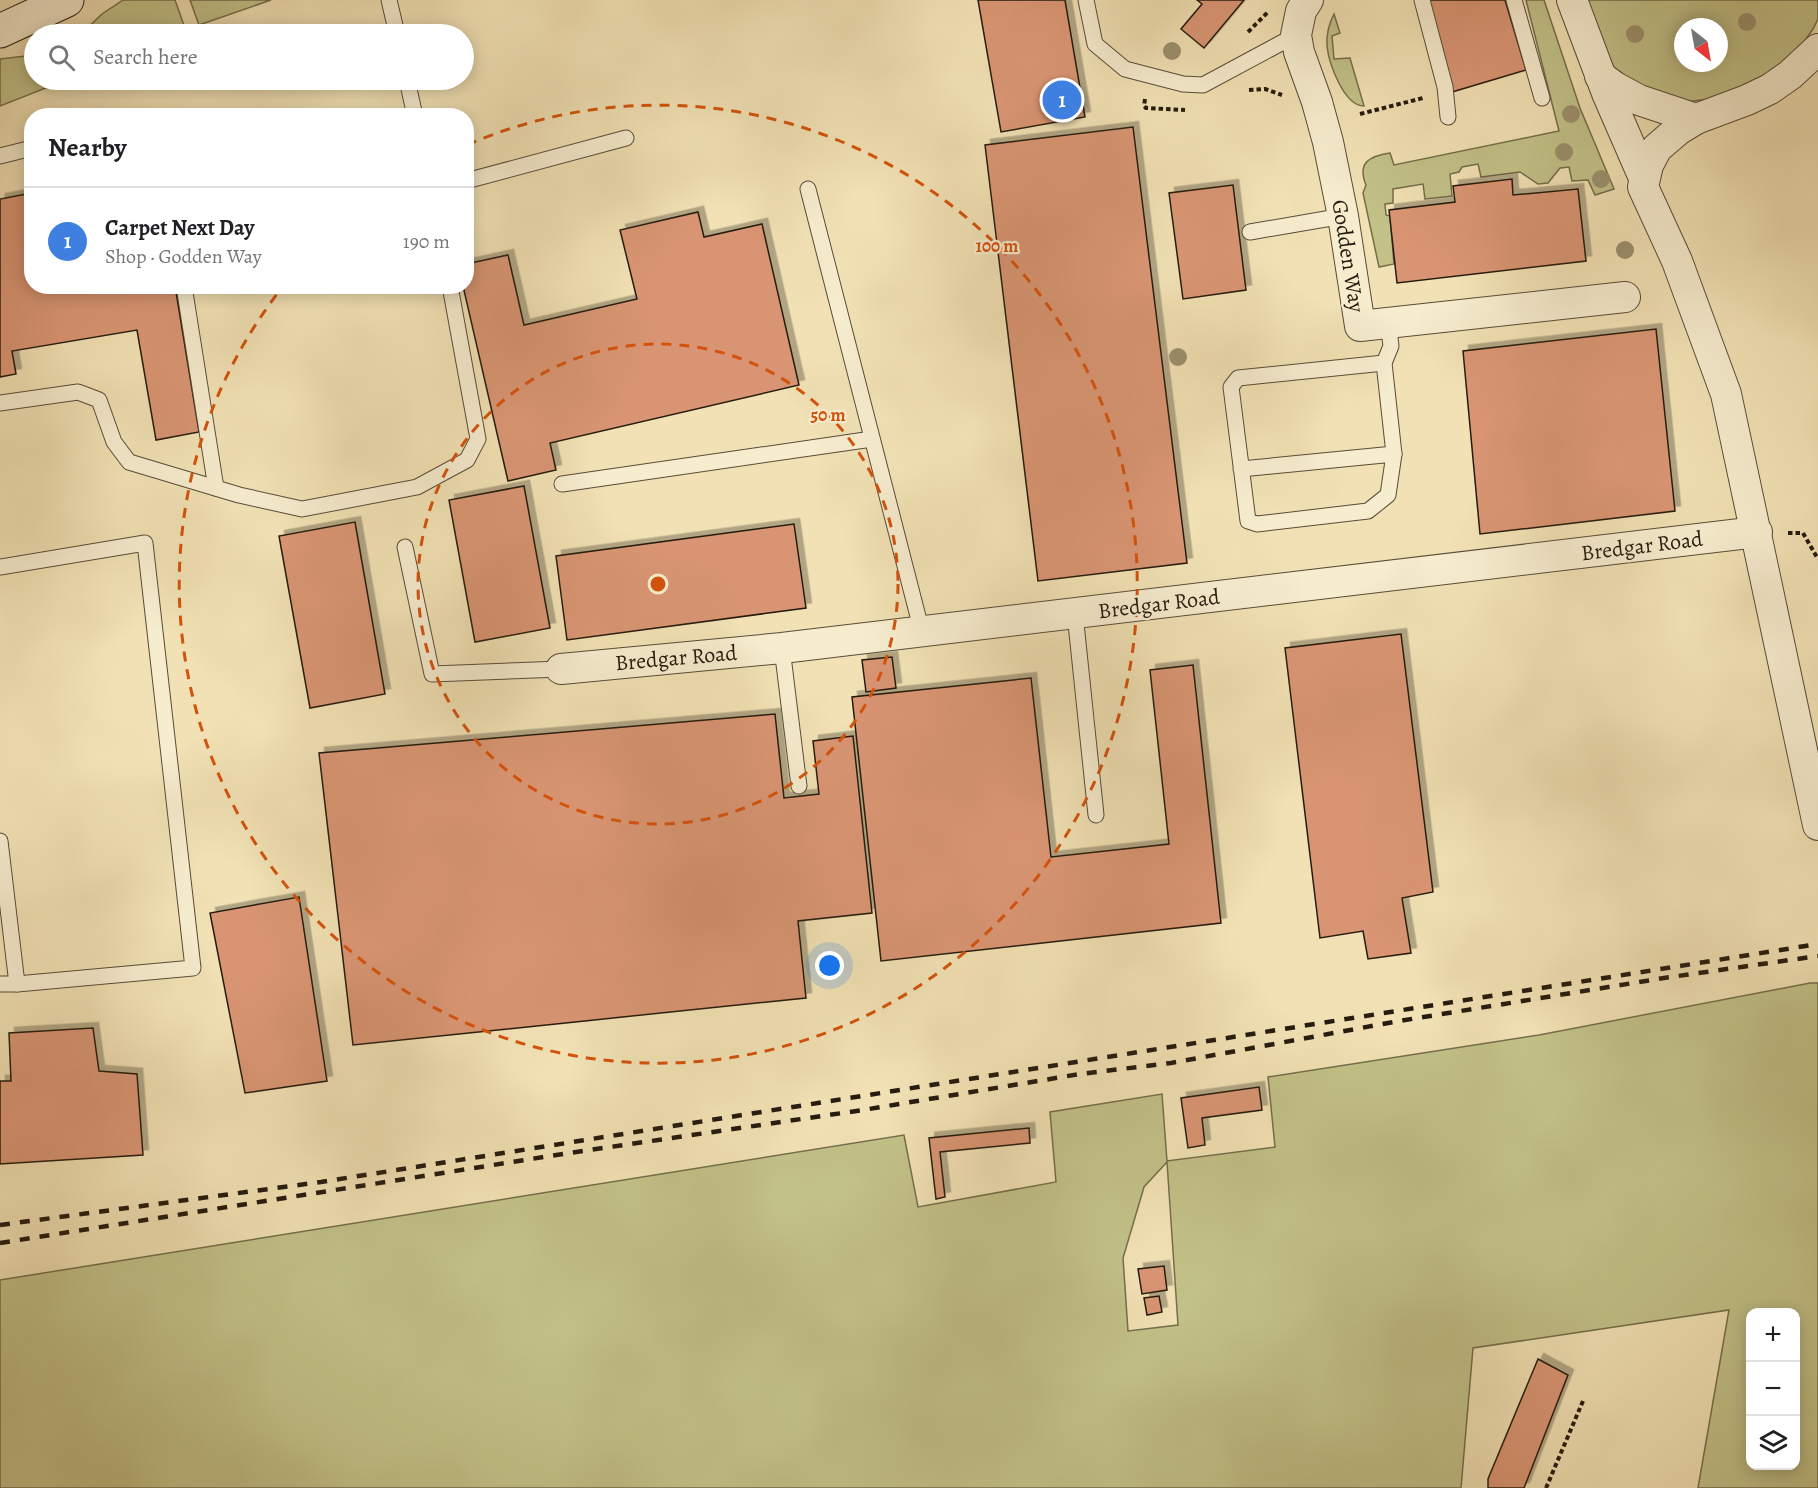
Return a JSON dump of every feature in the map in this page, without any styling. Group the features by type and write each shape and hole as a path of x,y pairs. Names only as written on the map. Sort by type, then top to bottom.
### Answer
{"street":[{"name":"Godden Way","path":"1308,0 1301,11 1296,35 1299,52 1317,102 1343,216 1360,326 1625,297"},
{"path":"1572,0 1600,76 1644,178"},
{"path":"0,31 50,3"},
{"path":"1818,49 1790,75 1770,89 1696,119 1677,130 1657,148 1644,178 1644,191 1677,261 1726,394 1818,825"},
{"path":"1600,76 1639,100 1696,119"},
{"name":"Bredgar Road","path":"561,669 922,632 1757,532"}],"lane":[{"path":"389,0 395,24"},
{"path":"1086,0 1095,44 1125,69 1183,84 1203,85 1296,35"},
{"path":"1422,0 1446,93 1448,117"},
{"path":"1515,0 1542,98"},
{"path":"409,90 413,108"},
{"path":"474,179 626,138"},
{"path":"0,156 24,150"},
{"path":"808,189 922,632"},
{"path":"1250,232 1343,216"},
{"path":"185,294 216,488"},
{"path":"0,403 78,392 99,400 114,442 129,462 239,495 302,509 417,487 467,460 478,439 451,294"},
{"path":"1384,363 1238,378 1231,387 1248,521 1257,524 1368,511 1388,495 1394,454 1384,363 1391,346 1389,322"},
{"path":"562,484 872,439"},
{"path":"1242,469 1394,454"},
{"path":"0,567 145,543 193,968 0,984"},
{"path":"405,547 432,674 561,669"},
{"path":"1075,614 1096,815"},
{"path":"782,648 799,786"},
{"path":"0,841 3,896 17,984"}],"path":[{"path":"1242,36 1272,7"},
{"path":"1360,114 1446,93"},
{"path":"1757,532 1803,533 1818,559"},
{"path":"1546,1488 1583,1401"}],"shaded area":[{"path":"123,0 175,0 184,24 92,24"},
{"path":"190,0 271,0 202,24 199,24"},
{"path":"1526,0 1544,0 1580,108 1614,189 1595,195 1588,180 1572,181 1569,167 1560,168 1548,183 1538,184 1520,172 1481,177 1478,164 1462,167 1459,172 1450,174 1452,196 1425,199 1423,184 1393,189 1393,203 1385,204 1386,215 1390,216 1394,264 1379,267 1363,193 1366,185 1363,171 1367,162 1376,156 1390,153 1394,165 1559,131"},
{"path":"1581,0 1818,0 1818,19 1799,49 1751,87 1710,99 1674,101 1616,73"},
{"path":"1334,14 1340,33 1332,36 1334,59 1350,58 1364,106 1357,104 1344,92 1331,63 1327,38"},
{"path":"24,56 24,90 41,90 0,106 0,59"},
{"path":"1818,983 1818,1488 1698,1488 1729,1310 1473,1348 1461,1488 0,1488 0,1280 904,1135 918,1207 1056,1182 1050,1112 1162,1094 1167,1161 1275,1147 1268,1077 1539,1035","holes":["1167,1162 1178,1325 1128,1331 1123,1258 1144,1187"]}],"building":[{"path":"978,0 1065,0 1085,117 1001,132"},
{"path":"1197,0 1244,0 1204,48 1181,29 1202,4"},
{"path":"1425,0 1505,0 1526,70 1452,92"},
{"path":"1133,127 1187,563 1038,581 985,145"},
{"path":"1512,179 1513,195 1578,189 1586,261 1397,283 1389,210 1455,202 1453,186"},
{"path":"1233,185 1246,290 1183,299 1169,193"},
{"path":"24,194 24,294 176,294 199,432 156,440 137,330 12,351 16,374 0,377 0,199"},
{"path":"698,212 704,237 762,224 799,385 550,443 556,470 508,481 465,294 474,294 474,262 508,255 524,325 637,299 620,230"},
{"path":"1656,329 1675,511 1480,534 1463,351"},
{"path":"524,486 550,628 475,642 449,500"},
{"path":"355,522 385,694 310,708 279,536"},
{"path":"794,524 806,608 567,640 556,556"},
{"path":"1401,634 1433,892 1402,898 1411,953 1368,959 1363,931 1320,938 1285,648"},
{"path":"892,657 896,688 866,692 862,660"},
{"path":"1193,665 1221,923 881,961 852,697 1031,678 1051,857 1169,844 1150,670"},
{"path":"775,714 784,798 819,794 813,741 853,736 872,913 798,921 806,998 353,1045 319,753"},
{"path":"299,897 327,1081 245,1093 210,913"},
{"path":"93,1028 99,1071 137,1074 143,1155 0,1164 0,1081 11,1081 9,1033"},
{"path":"1259,1087 1262,1110 1202,1118 1205,1145 1188,1148 1181,1098"},
{"path":"1029,1128 1030,1143 940,1152 945,1197 936,1199 929,1138"},
{"path":"1164,1266 1167,1290 1142,1294 1138,1269"},
{"path":"1159,1296 1162,1312 1147,1315 1144,1298"},
{"path":"1538,1359 1568,1375 1524,1488 1488,1488 1488,1479"}],"railway":[{"path":"0,1225 321,1182 1818,944"},
{"path":"0,1243 569,1153 863,1110 1080,1074 1171,1063 1399,1021 1664,978 1818,956"}],"place":[{"name":"Carpet Next Day","path":"1062,100"}]}
